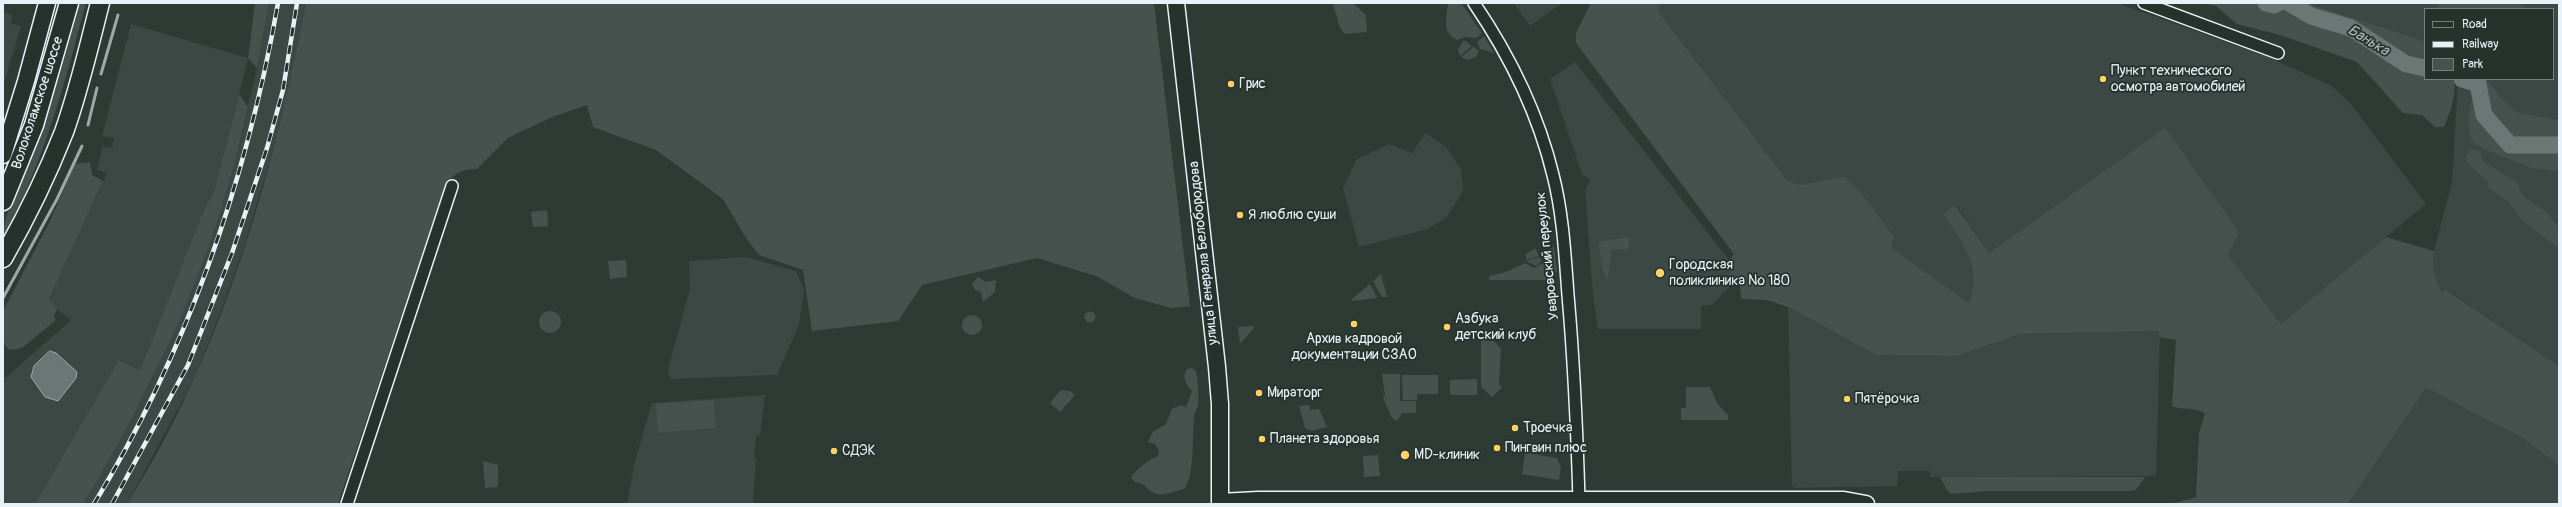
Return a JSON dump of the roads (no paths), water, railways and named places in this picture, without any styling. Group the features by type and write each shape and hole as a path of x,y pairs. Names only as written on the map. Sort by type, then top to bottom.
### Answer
{"main road":[{"name":"Волоколамское шоссе","path":"3,201 34,125 69,3"},
{"name":"Волоколамское шоссе","path":"3,258 42,183 64,131 82,76 100,3"}],"street":[{"path":"3,155 26,81 47,3"},
{"name":"улица Генерала Белобородова","path":"1176,3 1217,367 1220,404 1217,503"},
{"name":"Уваровский переулок","path":"1474,3 1520,80 1535,118 1554,181 1564,239 1571,334 1579,500"},
{"path":"2144,3 2278,53"},
{"path":"348,504 452,186"},
{"path":"1217,503 1258,500 1844,500 1866,504"}],"waterway":[{"name":"Банька","path":"2266,3 2274,5 2278,3"},
{"name":"Банька","path":"2289,3 2311,16 2351,28 2406,64 2424,68"},
{"path":"101,74 118,15"},
{"name":"Банька","path":"2465,80 2478,84 2484,115 2510,145 2559,145"},
{"path":"88,125 97,88"},
{"path":"3,298 57,199 82,146"}],"railway":[{"path":"94,504 127,446 158,386 185,325 209,262 231,199 249,134 265,69 278,3"},
{"path":"112,504 188,365 232,253 267,148 283,90 297,3"}],"place":[{"name":"Пункт технического осмотра автомобилей","path":"2103,79"},
{"name":"Грис","path":"1231,84"},
{"name":"Я люблю суши","path":"1240,215"},
{"name":"Городская поликлиника № 180","path":"1660,273"},
{"name":"Архив кадровой документации СЗАО","path":"1354,324"},
{"name":"Азбука детский клуб","path":"1447,327"},
{"name":"Мираторг","path":"1259,393"},
{"name":"Пятёрочка","path":"1847,399"},
{"name":"Троечка","path":"1515,428"},
{"name":"Планета здоровья","path":"1262,439"},
{"name":"Пингвин плюс","path":"1497,448"},
{"name":"СДЭК","path":"834,451"},
{"name":"MD-клиник","path":"1405,455"}]}
